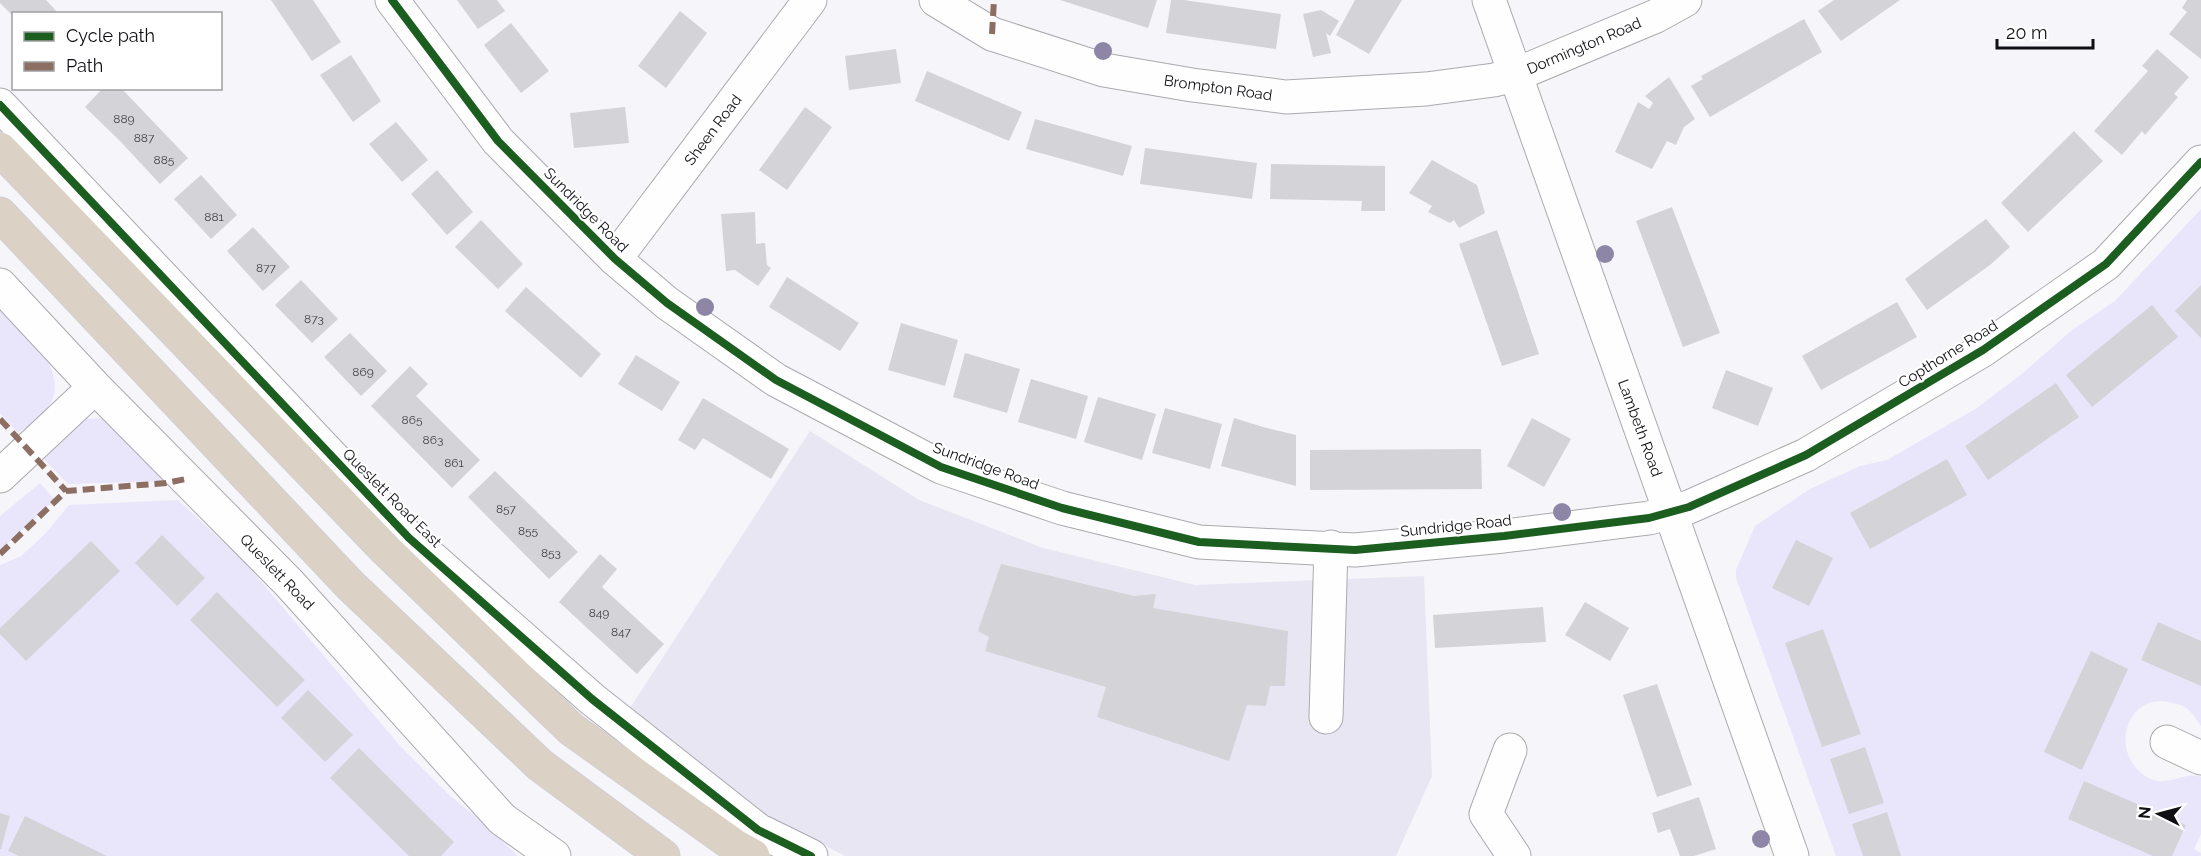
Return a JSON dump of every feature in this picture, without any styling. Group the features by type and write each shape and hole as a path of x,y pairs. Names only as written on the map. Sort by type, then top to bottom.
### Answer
{"highway":[{"path":"0,149 386,550 571,729 735,846 753,856"},
{"path":"0,214 350,585 540,765 663,856"}],"street":[{"name":"Sundridge Road","path":"392,0 498,141 615,260 667,303 776,381 941,467 1062,508 1199,542 1355,550 1504,536 1649,518 1670,511"},
{"name":"Sheen Road","path":"615,260 810,0"},
{"name":"Brompton Road","path":"936,0 992,34 1104,70 1192,85 1286,97 1426,89 1515,75"},
{"name":"Lambeth Road","path":"1489,0 1792,856"},
{"name":"Dormington Road","path":"1515,75 1656,16 1685,0"},
{"name":"Queslett Road East","path":"0,105 409,538 592,699 758,830 811,856"},
{"name":"Copthorne Road","path":"1670,511 1689,507 1806,455 1983,350 2106,264 2201,162"},
{"name":"Queslett Road","path":"0,285 95,387 289,584 502,819 554,856"},
{"path":"0,476 95,387"},
{"path":"1326,717 1331,547"},
{"path":"2167,742 2201,758"},
{"path":"1510,750 1486,814 1514,856"}],"shaded area":[{"path":"2201,209 2201,726 2183,706 2156,701 2143,706 2133,716 2127,728 2126,742 2129,757 2137,769 2151,779 2164,781 2189,776 2201,777 2201,834 2194,849 2201,853 2201,856 1836,856 1736,578 1736,570 1755,526 1810,489 1860,466 1887,460 1977,408 2023,373 2072,330 2115,301"},
{"path":"0,306 41,352 54,378 54,392 49,406 18,433 0,413"},
{"path":"105,418 166,481 68,484 38,453 83,419"},
{"path":"810,431 919,500 1043,548 1195,585 1424,576 1432,776 1396,856 845,856 762,813 630,708"},
{"path":"40,483 55,500 0,550 0,516"},
{"path":"178,500 242,559 401,747 449,795 478,818 518,856 0,856 0,565 21,556 45,534 69,505"}],"building":[{"path":"0,0 46,0 57,12 12,12 12,15 0,3"},
{"path":"271,0 313,0 341,42 312,61"},
{"path":"457,0 497,0 505,11 478,29"},
{"path":"1060,0 1157,0 1148,28"},
{"path":"1171,0 1281,14 1276,49 1166,33"},
{"path":"1355,0 1402,0 1369,54 1336,35"},
{"path":"1834,0 1900,0 1841,41 1818,11"},
{"path":"2187,0 2201,0 2201,59 2169,34 2187,12 2182,8"},
{"path":"1321,10 1339,21 1330,36 1326,33 1331,53 1313,57 1303,14"},
{"path":"680,11 707,33 666,88 638,66"},
{"path":"1804,19 1822,52 1710,117 1691,86 1703,79 1701,76"},
{"path":"511,23 549,71 521,93 484,45"},
{"path":"896,49 901,83 849,90 845,56"},
{"path":"2157,49 2189,77 2174,94 2178,97 2145,135 2142,131 2122,155 2094,131 2148,71 2142,66"},
{"path":"351,55 381,101 353,122 320,75"},
{"path":"927,71 1022,112 1009,141 915,101"},
{"path":"1669,77 1695,119 1684,127 1676,145 1667,141 1652,169 1615,152 1638,102 1649,109 1653,103 1645,96"},
{"path":"101,90 123,90 188,158 160,184 85,107"},
{"path":"625,107 629,143 574,148 570,113"},
{"path":"805,107 832,127 787,190 759,170"},
{"path":"1035,119 1132,146 1123,176 1026,149"},
{"path":"396,122 428,160 402,182 369,144"},
{"path":"2074,131 2103,161 2028,232 2001,203"},
{"path":"1145,148 1257,163 1252,199 1140,184"},
{"path":"1432,160 1477,185 1485,213 1459,228 1454,220 1450,223 1428,212 1432,206 1409,193"},
{"path":"1271,164 1385,166 1385,211 1361,211 1362,201 1270,199"},
{"path":"437,170 473,212 447,235 411,194"},
{"path":"201,175 237,215 211,239 174,199"},
{"path":"1672,207 1720,333 1683,347 1636,221"},
{"path":"755,212 756,244 765,243 767,265 771,268 758,286 735,270 726,271 721,214"},
{"path":"1986,219 2010,247 1990,265 1927,310 1905,279"},
{"path":"481,220 523,264 498,289 455,247"},
{"path":"253,227 290,267 263,291 227,251"},
{"path":"1497,230 1539,354 1502,366 1459,244"},
{"path":"787,277 859,323 840,351 769,307"},
{"path":"301,280 338,319 312,343 275,305"},
{"path":"2201,285 2201,338 2175,311"},
{"path":"526,287 601,354 581,378 505,311"},
{"path":"1897,302 1917,337 1821,390 1802,356"},
{"path":"2152,305 2178,337 2092,407 2066,375"},
{"path":"901,323 958,340 945,386 888,370"},
{"path":"350,333 387,371 361,396 324,357"},
{"path":"965,353 1020,369 1007,413 953,397"},
{"path":"636,355 680,382 662,411 618,384"},
{"path":"410,366 428,384 416,396 480,460 452,488 371,406"},
{"path":"1726,370 1773,388 1758,426 1712,408"},
{"path":"1031,379 1088,396 1076,439 1018,422"},
{"path":"2056,383 2079,417 1988,480 1965,446"},
{"path":"1098,397 1156,414 1142,460 1084,442"},
{"path":"703,398 789,449 771,479 703,438 695,450 678,440"},
{"path":"1165,408 1222,424 1210,469 1152,453"},
{"path":"1234,418 1296,435 1296,486 1221,466"},
{"path":"1532,418 1571,439 1544,487 1507,466"},
{"path":"1481,449 1482,489 1310,490 1310,450"},
{"path":"1947,459 1967,495 1870,549 1850,513"},
{"path":"495,471 578,552 549,579 468,497"},
{"path":"162,535 205,578 177,606 135,563"},
{"path":"1796,540 1833,558 1809,606 1772,588"},
{"path":"91,541 120,571 26,661 0,634 0,628"},
{"path":"600,554 617,569 602,587 664,644 637,674 559,602"},
{"path":"1001,564 1134,596 1156,594 1153,608 1288,631 1285,686 1270,686 1266,706 1247,705 1229,761 1097,717 1106,687 985,651 989,637 978,631"},
{"path":"217,592 305,680 277,707 190,620"},
{"path":"1585,602 1629,628 1610,661 1565,635"},
{"path":"1543,607 1546,642 1435,648 1433,615"},
{"path":"2158,622 2201,641 2201,686 2141,660"},
{"path":"1823,629 1861,734 1822,747 1785,643"},
{"path":"2091,651 2128,669 2082,770 2044,752"},
{"path":"1657,684 1692,785 1657,797 1623,695"},
{"path":"308,690 353,735 325,762 281,718"},
{"path":"1865,747 1884,803 1849,814 1830,759"},
{"path":"359,748 454,842 441,856 409,856 330,778"},
{"path":"2084,781 2186,825 2172,856 2153,856 2068,819"},
{"path":"1699,797 1716,849 1694,856 1680,856 1670,829 1658,833 1652,813"},
{"path":"1887,812 1901,856 1863,856 1852,824"},
{"path":"0,813 10,816 1,849 0,849"},
{"path":"25,816 107,856 19,856 8,851"}],"marked path":[{"path":"992,34 994,0"},
{"path":"0,419 66,491"},
{"path":"0,554 66,491 166,483 186,479"}],"cycle path":[{"path":"392,0 498,141 615,259 667,303 776,380 941,467 1062,508 1199,542 1355,550 1504,536 1649,518 1689,507 1806,455 1983,350 2106,264 2201,162"},
{"path":"0,105 409,538 592,699 758,830 811,856"}]}
